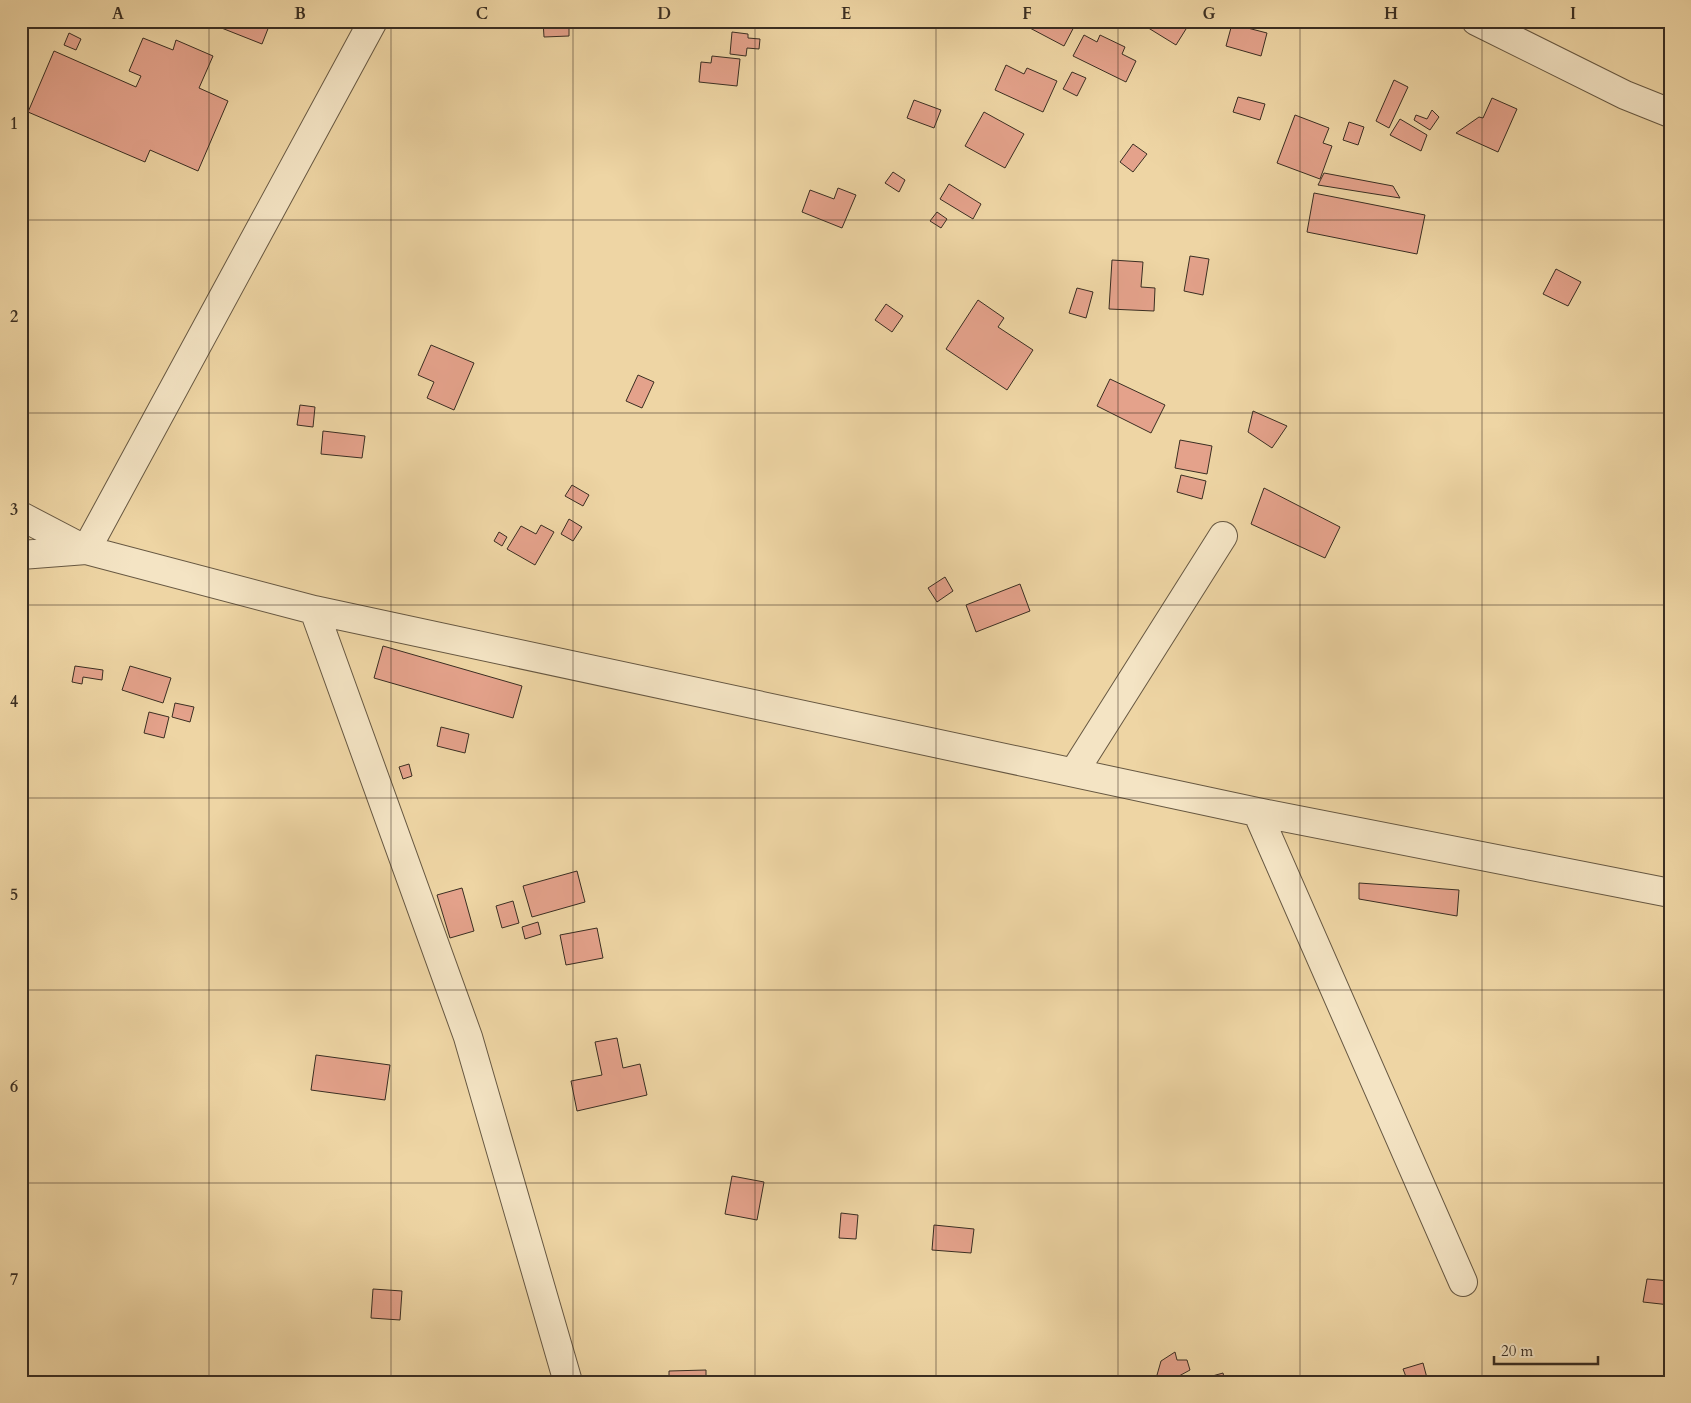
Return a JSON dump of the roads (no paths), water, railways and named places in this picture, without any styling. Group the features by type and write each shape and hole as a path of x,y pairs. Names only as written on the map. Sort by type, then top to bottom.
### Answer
{"street":[{"path":"86,550 373,21"},
{"path":"1476,21 1625,95 1670,114"},
{"path":"21,516 86,550 314,610 1257,812 1670,893"},
{"path":"1074,772 1223,536"},
{"path":"21,555 86,550"},
{"path":"314,610 468,1037 568,1382"},
{"path":"1257,812 1463,1282"}]}
